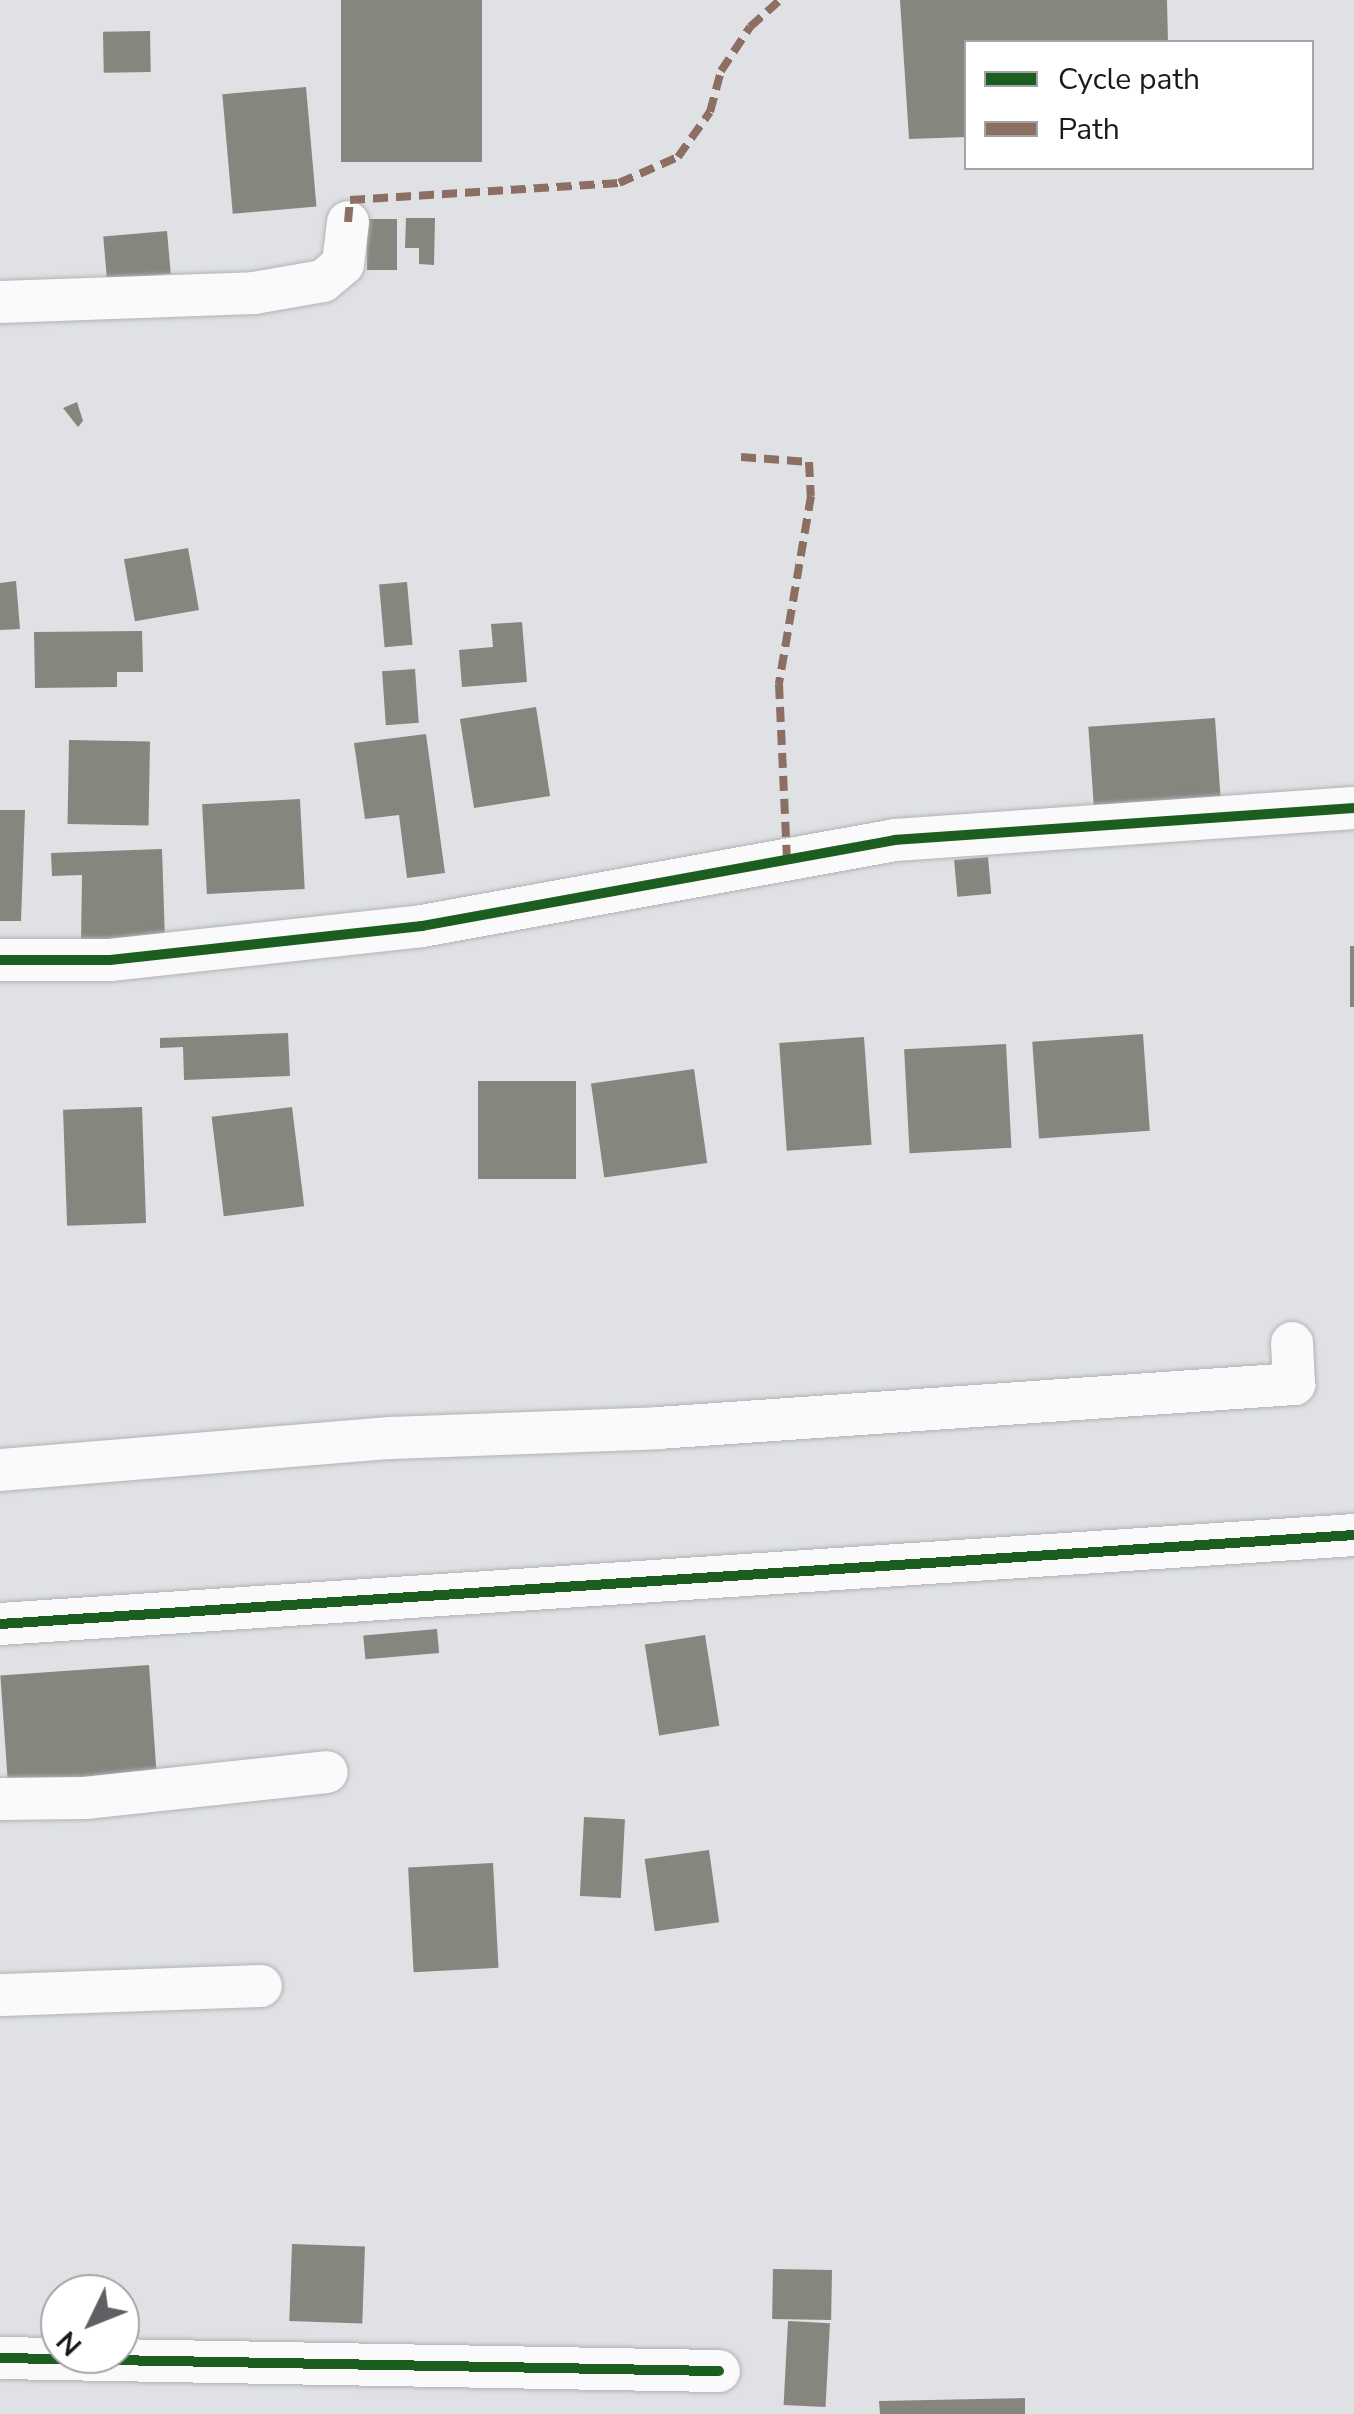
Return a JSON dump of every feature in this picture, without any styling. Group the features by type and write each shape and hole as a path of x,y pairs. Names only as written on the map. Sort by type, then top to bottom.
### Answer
{"street":[{"path":"0,302 254,293 323,281 343,264 348,222"},
{"path":"0,960 110,960 422,926 896,840 1354,808"},
{"path":"0,1470 391,1438 658,1428 1294,1384 1292,1344"},
{"path":"0,1624 1354,1535"},
{"path":"0,1799 85,1798 327,1772"},
{"path":"0,1995 261,1986"},
{"path":"0,2358 719,2372"}],"building":[{"path":"341,0 482,0 482,162 341,162"},
{"path":"900,0 1167,0 1168,40 964,40 964,137 909,139"},
{"path":"150,31 151,72 104,73 103,32"},
{"path":"306,87 316,207 233,214 222,94"},
{"path":"406,218 435,218 434,265 419,264 419,248 405,248"},
{"path":"367,219 397,219 397,270 367,270"},
{"path":"167,231 171,274 107,279 103,237"},
{"path":"77,402 83,421 78,427 63,408"},
{"path":"188,548 199,610 135,621 124,559"},
{"path":"16,581 20,629 0,630 0,583"},
{"path":"407,582 412,645 385,647 379,584"},
{"path":"522,622 527,682 462,687 459,650 493,647 491,624"},
{"path":"142,631 143,672 117,672 117,687 35,688 34,632"},
{"path":"415,669 419,723 386,725 382,671"},
{"path":"536,707 550,796 474,808 460,719"},
{"path":"1215,718 1221,806 1094,815 1088,727"},
{"path":"426,734 445,873 407,878 399,815 365,819 354,743"},
{"path":"69,740 150,741 149,825 68,824"},
{"path":"300,799 305,889 207,894 202,804"},
{"path":"0,810 25,810 21,921 0,921"},
{"path":"162,849 165,941 81,943 82,875 52,876 51,853"},
{"path":"988,857 991,894 957,897 954,860"},
{"path":"1350,946 1354,946 1354,1007 1350,1007"},
{"path":"288,1033 290,1076 184,1080 183,1047 160,1048 160,1038"},
{"path":"1143,1034 1150,1131 1039,1139 1032,1042"},
{"path":"864,1037 872,1145 787,1151 779,1043"},
{"path":"1006,1044 1011,1148 910,1153 904,1049"},
{"path":"694,1069 707,1163 604,1178 591,1083"},
{"path":"478,1081 576,1081 576,1179 478,1179"},
{"path":"142,1107 146,1223 67,1226 63,1110"},
{"path":"292,1107 304,1206 224,1216 212,1117"},
{"path":"437,1629 439,1653 365,1659 363,1635"},
{"path":"705,1635 719,1726 659,1735 645,1645"},
{"path":"149,1665 157,1774 8,1784 0,1675"},
{"path":"584,1817 625,1819 621,1898 580,1896"},
{"path":"709,1850 719,1922 655,1931 645,1859"},
{"path":"493,1863 498,1968 414,1972 408,1867"},
{"path":"292,2244 365,2247 362,2324 289,2321"},
{"path":"773,2269 832,2270 831,2320 772,2319"},
{"path":"788,2321 830,2323 826,2407 784,2405"},
{"path":"1025,2398 1025,2414 880,2414 879,2401"}],"marked path":[{"path":"348,222 350,200 619,183 678,157 710,112 721,71 750,27 780,0"},
{"path":"741,457 809,462 811,496 779,684 787,857"}],"cycle path":[{"path":"0,960 110,960 422,926 895,840 1354,808"},
{"path":"0,1624 1354,1535"},
{"path":"0,2358 719,2371"}]}
